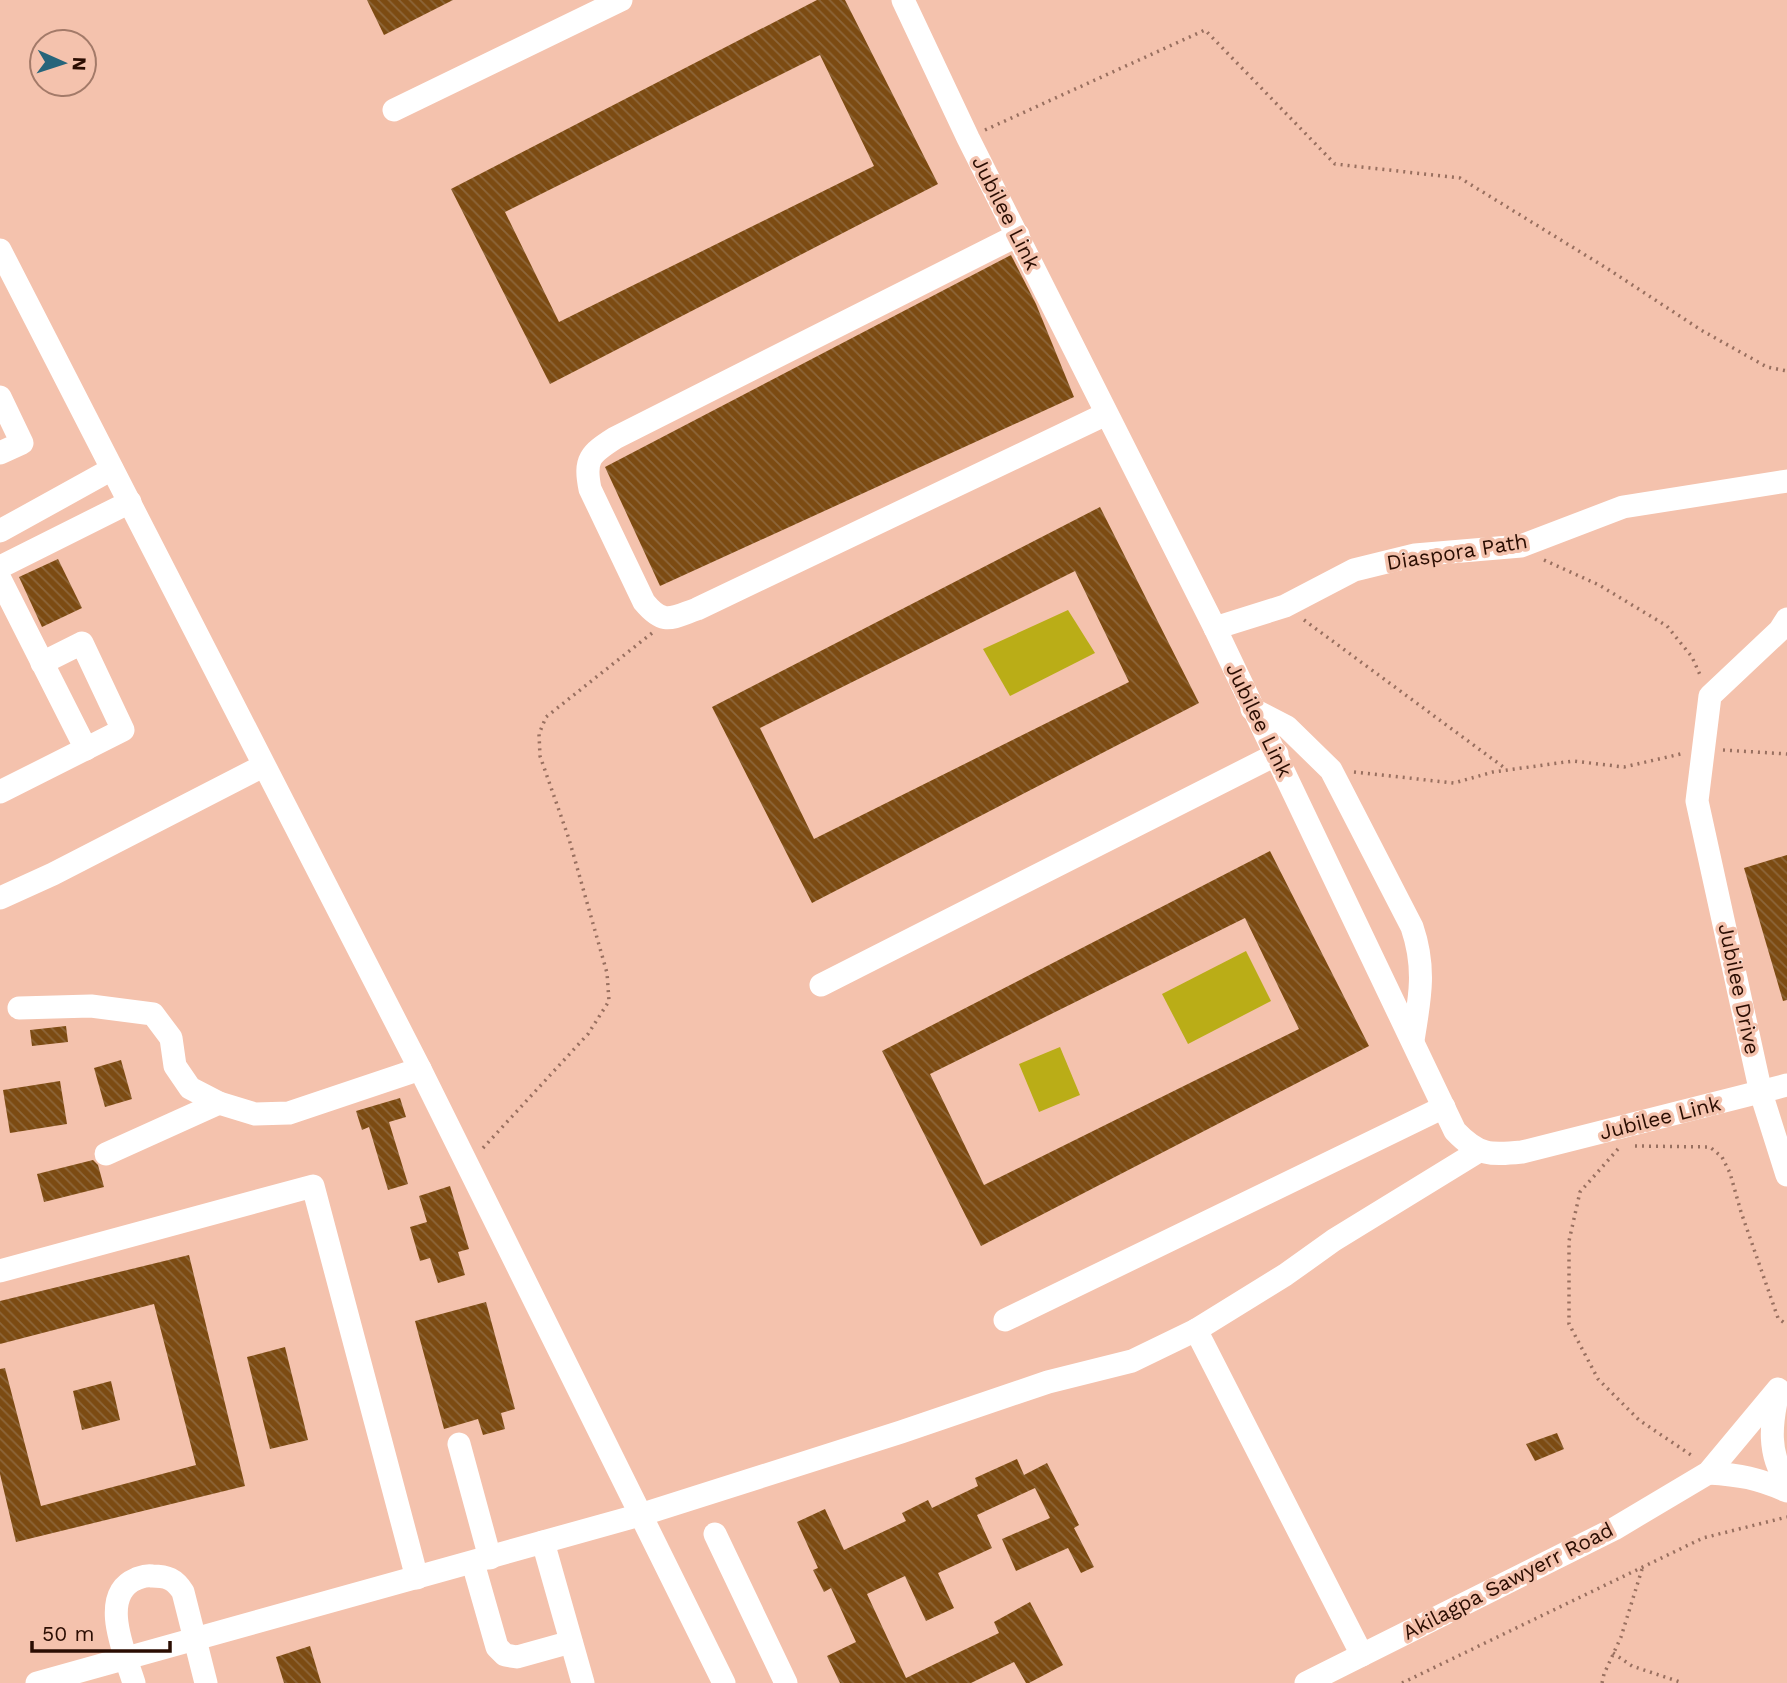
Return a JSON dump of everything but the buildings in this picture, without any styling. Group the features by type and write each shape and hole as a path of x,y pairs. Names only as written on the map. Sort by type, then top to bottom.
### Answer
{"street":[{"path":"394,110 621,0"},
{"name":"Jubilee Link","path":"903,0 968,138 1215,628 1252,709 1277,754 1455,1131 1479,1152 1522,1152 1617,1136 1787,1085"},
{"path":"1018,235 639,426 592,453 586,470 590,489 644,602 656,616 670,618 709,603 1106,414"},
{"path":"0,250 420,1069 724,1683"},
{"path":"0,397 22,443 0,453"},
{"path":"0,531 112,469"},
{"name":"Diaspora Path","path":"1215,628 1285,606 1354,570 1415,555 1521,546 1623,507 1787,481"},
{"path":"0,567 130,502"},
{"path":"0,579 86,749"},
{"path":"1710,696 1780,630 1787,619"},
{"path":"0,792 124,730 82,643 42,663"},
{"name":"Jubilee Drive","path":"1710,696 1697,801 1761,1093 1787,1175"},
{"path":"1252,709 1287,727 1313,750 1331,771 1412,927 1419,948 1421,989 1412,1040"},
{"path":"821,985 1277,754"},
{"path":"0,898 263,766"},
{"path":"19,1008 91,1006 153,1014 171,1038 175,1066 190,1088 219,1103 255,1114 289,1113 420,1069"},
{"path":"106,1154 219,1103"},
{"path":"1005,1320 1444,1107"},
{"path":"37,1683 640,1515 1048,1382 1132,1361 1196,1330 1285,1275 1334,1240 1479,1152"},
{"path":"0,1272 313,1186 417,1578"},
{"path":"1196,1330 1362,1655"},
{"path":"1783,1383 1771,1422 1773,1449 1781,1474 1787,1482"},
{"name":"Akilagpa Sawyerr Road","path":"1306,1683 1614,1529 1708,1473 1783,1383"},
{"path":"459,1444 498,1647 505,1655 517,1657 571,1642"},
{"path":"1708,1473 1742,1475 1763,1480 1787,1491"},
{"path":"715,1534 782,1681"},
{"path":"543,1542 583,1683"},
{"path":"134,1683 115,1607 118,1593 129,1582 146,1575 165,1576 177,1581 183,1592 206,1683"}],"path":[{"path":"968,138 1205,30 1268,98 1335,164 1460,178 1701,330 1767,367 1787,371"},
{"path":"1521,546 1555,566 1599,585 1667,626 1692,657 1710,696"},
{"path":"1285,606 1507,770"},
{"path":"467,1165 588,1034 610,1001 607,973 569,839 540,756 539,734 546,717 670,618"},
{"path":"1331,771 1376,773 1454,783 1507,770 1573,761 1624,767 1704,748 1787,754"},
{"path":"1708,1473 1691,1454 1639,1420 1598,1379 1569,1324 1569,1241 1580,1192 1617,1136 1632,1146 1710,1147 1722,1157 1730,1173 1777,1318 1787,1325"},
{"path":"1402,1683 1703,1538 1787,1517"},
{"path":"1602,1683 1643,1565"},
{"path":"1613,1653 1632,1666 1683,1683"}],"shaded area":[{"path":"1068,610 1095,653 1010,696 983,649"},
{"path":"1246,951 1271,1001 1188,1044 1162,994"},
{"path":"1060,1047 1080,1095 1039,1112 1019,1064"}]}
